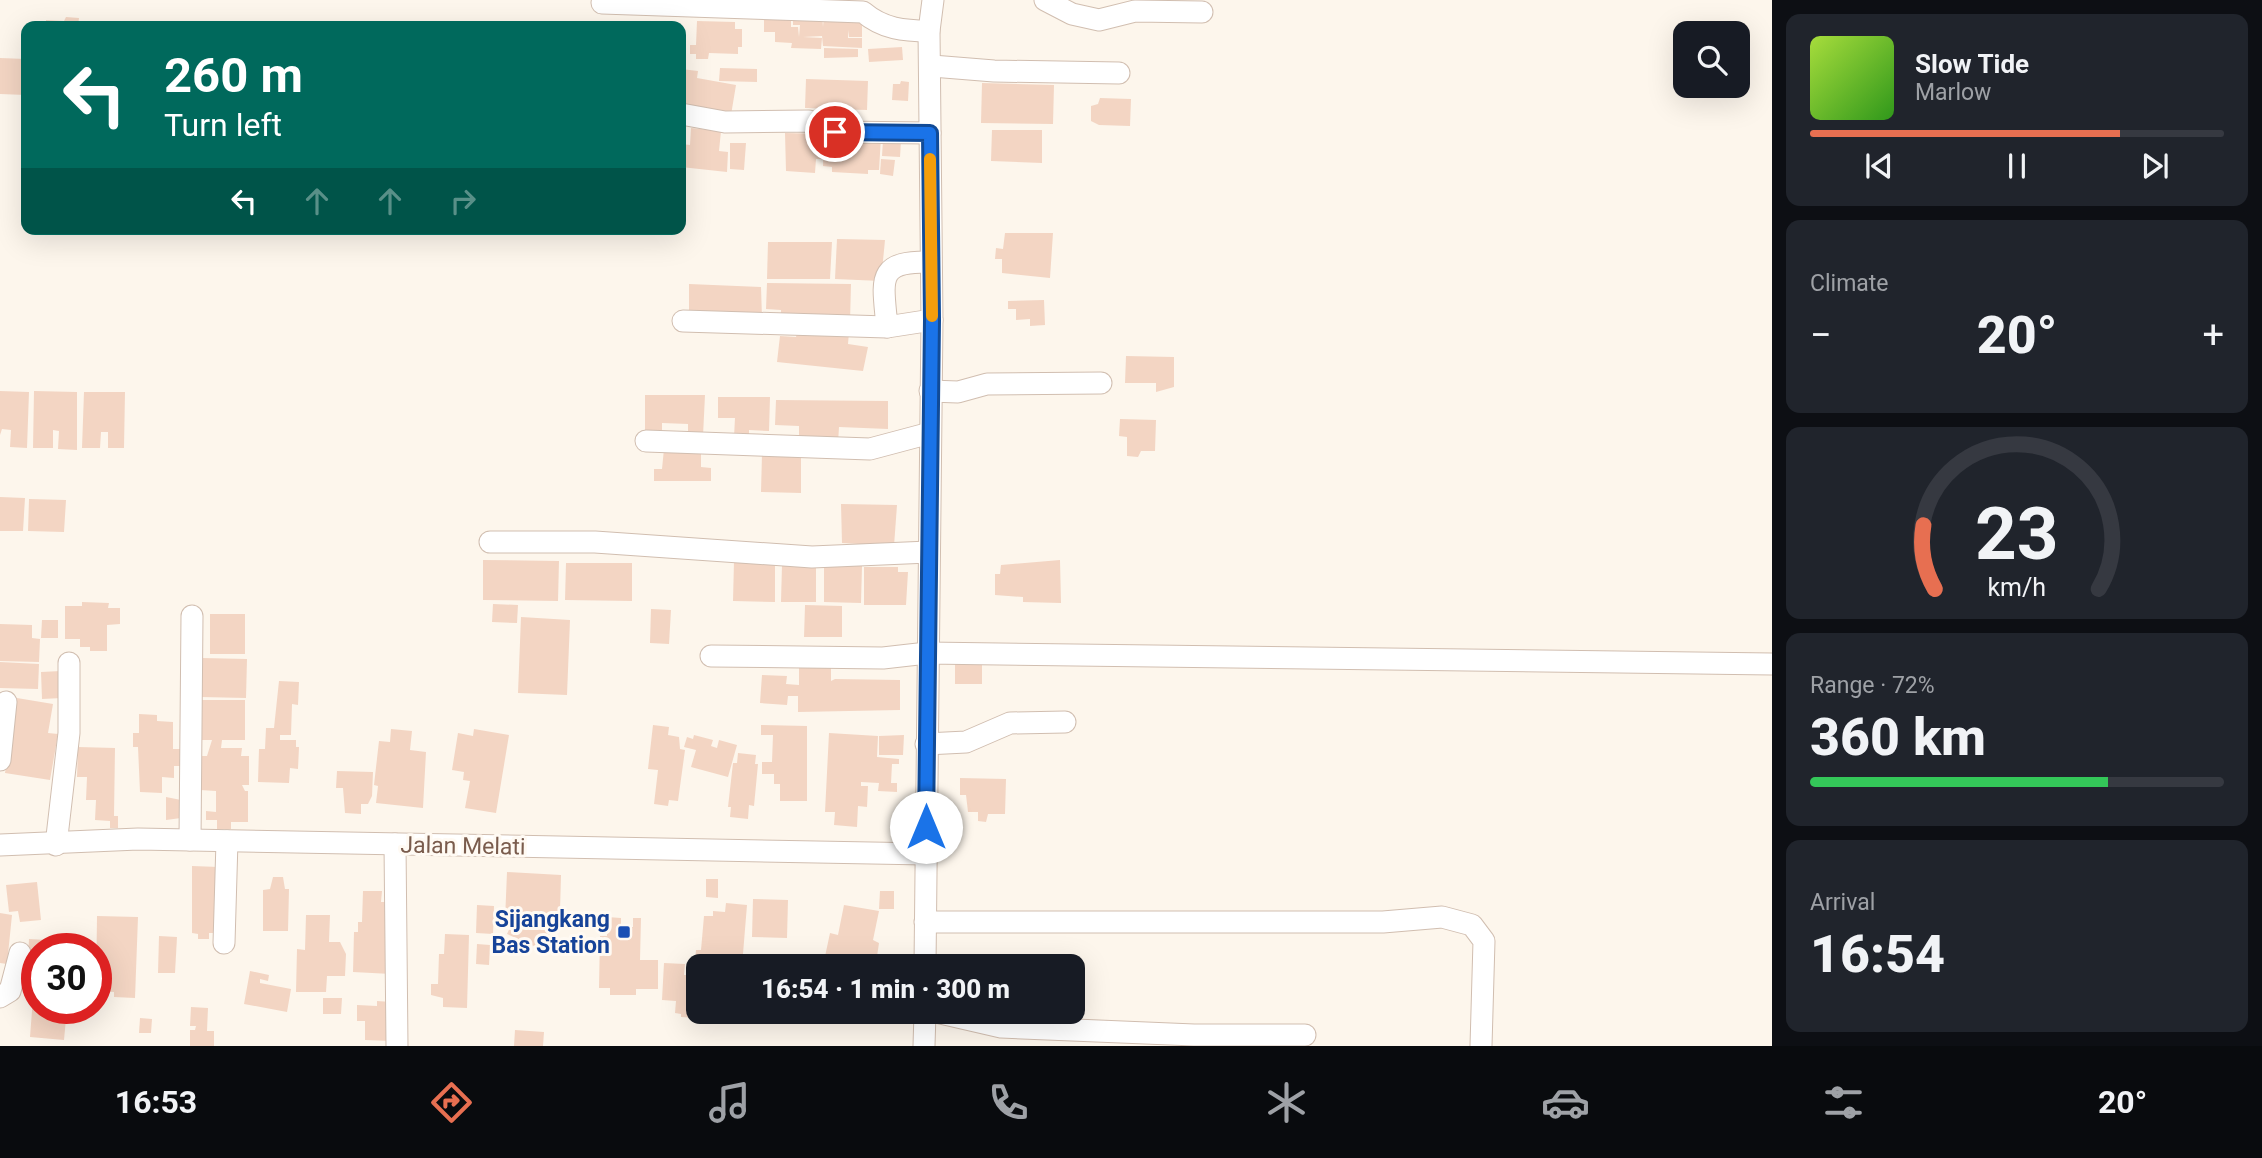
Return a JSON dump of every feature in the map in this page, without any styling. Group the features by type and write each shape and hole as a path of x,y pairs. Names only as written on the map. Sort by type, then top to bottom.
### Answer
{"street":[{"path":"925,954 932,320 932,66 929,31 933,0"},
{"path":"1045,0 1072,14 1099,20 1135,11 1202,12"},
{"path":"602,3 867,6 880,23 900,31 929,31"},
{"path":"932,66 994,71 1119,73"},
{"path":"686,115 724,122 809,121 835,132 930,133"},
{"path":"887,327 884,297 889,270 901,262 930,262"},
{"path":"682,321 887,327 932,320"},
{"path":"930,391 958,392 988,384 1101,383"},
{"path":"646,441 870,449 930,433"},
{"path":"490,541 595,542 812,557 929,552"},
{"path":"190,840 192,616"},
{"path":"711,656 883,658 927,653 1772,664"},
{"path":"56,845 69,733 69,663"},
{"path":"0,760 6,702"},
{"path":"926,744 966,742 1010,723 1065,722"},
{"name":"Jalan Melati","path":"0,845 56,845 138,839 926,854"},
{"path":"224,943 227,841"},
{"path":"395,844 397,1046"},
{"path":"925,922 1383,922 1442,917 1472,925 1484,941 1481,1046"},
{"path":"0,997 10,990 20,953"},
{"path":"924,1046 925,1024"},
{"path":"988,1024 1001,1027 1194,1035 1305,1035"}],"building":[{"path":"793,14 822,14 823,27 824,15 848,16 849,23 849,15 862,15 862,37 849,37 848,30 848,38 862,38 862,48 823,46 822,36 803,37 822,38 821,49 791,48 792,43 775,42 775,32 764,32 764,19 775,20 775,15 791,15 791,27 798,27 799,37 800,25 793,25"},
{"path":"66,17 79,18 79,21 64,21"},
{"path":"697,21 735,22 735,29 742,29 742,47 738,47 738,54 709,53 708,59 696,59 696,54 690,54 690,45 696,45"},
{"path":"902,47 903,60 869,62 868,49"},
{"path":"824,48 858,49 858,57 824,58"},
{"path":"0,58 21,59 21,95 0,94"},
{"path":"720,68 757,69 757,82 719,81"},
{"path":"686,70 698,71 697,78 736,85 731,115 686,109"},
{"path":"806,79 868,81 867,110 805,108"},
{"path":"901,81 909,82 908,101 892,100 893,84 900,84"},
{"path":"982,83 1054,85 1053,124 981,123"},
{"path":"1100,98 1131,99 1130,126 1099,125 1091,121 1091,106 1098,104"},
{"path":"691,128 721,131 719,151 728,152 727,172 686,168 686,145 690,145"},
{"path":"992,130 1042,130 1042,163 991,161"},
{"path":"785,133 822,134 822,159 816,159 815,173 786,171"},
{"path":"824,134 881,137 879,170 868,170 868,174 832,172 832,167 823,166"},
{"path":"883,140 901,140 900,157 882,156"},
{"path":"730,143 746,143 744,170 730,169"},
{"path":"881,159 895,160 893,176 880,174"},
{"path":"1005,233 1053,233 1050,278 1002,273 1002,259 995,259 996,248 1003,249"},
{"path":"837,239 885,240 881,281 835,279"},
{"path":"768,242 832,242 830,279 767,279"},
{"path":"767,283 851,284 850,322 781,319 781,310 766,309"},
{"path":"689,284 761,287 762,318 689,316"},
{"path":"1044,300 1045,325 1030,326 1030,319 1016,320 1016,309 1008,309 1008,301"},
{"path":"798,328 849,332 848,344 868,347 863,371 777,362 780,336 796,337"},
{"path":"1126,356 1174,357 1174,387 1156,392 1156,383 1125,383"},
{"path":"0,391 29,392 27,448 10,447 11,430 2,429 0,435"},
{"path":"34,391 77,392 77,450 58,449 59,431 53,430 53,448 33,448"},
{"path":"84,392 125,392 124,448 108,448 108,432 101,432 100,448 82,448"},
{"path":"645,395 705,395 703,436 688,436 688,424 662,423 662,433 645,433"},
{"path":"718,397 770,397 769,431 749,430 749,437 734,437 735,418 718,418"},
{"path":"776,400 888,401 888,429 839,427 838,443 799,443 799,426 775,425"},
{"path":"1120,419 1156,420 1155,451 1141,451 1138,457 1127,456 1127,437 1119,436"},
{"path":"664,449 701,450 701,467 711,468 711,481 654,481 654,469 662,469"},
{"path":"762,454 801,455 801,493 761,492"},
{"path":"0,497 25,498 23,531 0,531"},
{"path":"29,499 66,500 64,532 28,531"},
{"path":"841,504 897,505 894,546 842,543"},
{"path":"483,560 559,561 558,601 483,600"},
{"path":"1060,560 1061,603 1023,602 1023,597 995,595 995,574 1000,574 1001,565"},
{"path":"734,561 775,562 775,602 733,601"},
{"path":"566,563 632,563 632,601 565,600"},
{"path":"782,565 816,565 816,602 781,602"},
{"path":"824,565 862,566 861,603 824,602"},
{"path":"864,567 898,567 898,572 908,572 906,605 864,605"},
{"path":"82,602 109,603 108,608 120,608 120,624 107,625 107,651 90,651 90,647 80,647 80,639 65,639 65,606 82,606"},
{"path":"493,604 518,605 517,623 492,622"},
{"path":"805,605 842,606 842,637 804,637"},
{"path":"651,609 671,610 669,644 650,643"},
{"path":"210,614 245,614 245,654 210,654"},
{"path":"521,617 570,620 567,695 518,693"},
{"path":"42,620 58,620 58,638 41,638"},
{"path":"0,624 32,625 32,638 40,639 39,662 0,661"},
{"path":"202,658 247,659 246,698 201,697"},
{"path":"0,662 39,664 38,689 0,688"},
{"path":"955,662 982,662 982,684 955,684"},
{"path":"799,668 831,668 831,681 900,680 900,710 798,712 798,696 788,696 787,705 760,703 762,675 787,676 786,684 799,685"},
{"path":"61,671 62,698 42,699 41,672"},
{"path":"279,681 299,682 298,705 292,704 291,735 280,735 280,740 296,740 296,747 299,747 298,769 290,768 289,783 258,782 259,749 265,749 266,728 274,728"},
{"path":"17,698 53,704 48,733 58,734 50,780 5,773"},
{"path":"201,700 245,700 245,740 222,740 221,748 242,748 241,756 249,756 249,785 242,785 245,791 248,791 248,822 231,822 231,829 217,829 217,820 206,820 206,811 216,812 216,791 200,790 199,756 207,756 212,740 201,740"},
{"path":"139,714 157,715 157,721 173,722 173,749 183,749 182,766 174,766 174,778 162,777 162,793 140,792 138,747 133,747 133,733 139,733"},
{"path":"653,725 669,727 668,735 679,737 680,749 685,750 678,801 669,800 668,806 654,804 658,770 648,769"},
{"path":"761,725 807,726 807,801 780,801 780,784 774,784 774,774 762,774 762,762 772,762 773,735 761,735"},
{"path":"391,729 412,731 410,750 426,752 423,808 376,803 378,786 374,785 379,741 390,742"},
{"path":"474,729 509,735 496,813 465,808 470,781 463,780 464,772 452,770 458,733 473,736"},
{"path":"829,733 878,736 877,757 899,759 899,764 892,764 891,783 897,783 897,792 878,791 879,783 861,782 861,786 868,786 867,807 858,806 857,827 834,825 835,812 825,812"},
{"path":"694,735 713,740 711,746 717,748 719,740 737,745 728,777 691,767 696,750 684,747 687,737 693,739"},
{"path":"904,735 903,755 879,755 879,736"},
{"path":"78,747 115,748 114,816 118,816 118,828 110,828 110,821 95,820 96,800 86,800 87,777 77,777"},
{"path":"738,753 756,755 755,764 758,764 754,806 749,805 748,819 730,817 731,807 728,807 733,763 737,763"},
{"path":"337,771 373,772 372,796 368,804 361,804 361,814 345,813 343,788 336,788"},
{"path":"960,778 1006,779 1005,814 988,814 986,822 978,821 978,812 968,812 966,795 960,795"},
{"path":"166,797 181,800 181,818 166,820"},
{"path":"192,866 219,867 217,933 209,933 209,939 198,939 198,934 192,933"},
{"path":"507,872 561,875 560,911 543,950 507,934 512,923 505,920"},
{"path":"273,877 283,877 285,889 289,889 288,931 263,931 263,890 270,889"},
{"path":"706,879 718,879 718,898 706,897"},
{"path":"37,882 41,920 20,922 18,911 9,912 6,885"},
{"path":"363,891 382,891 381,902 389,902 391,974 353,972 354,932 358,932 358,922 362,922"},
{"path":"880,891 894,891 894,909 879,909"},
{"path":"753,899 788,900 787,938 752,937"},
{"path":"726,903 747,905 743,954 696,954 696,950 701,950 704,916 713,916 713,911 725,912"},
{"path":"477,905 494,906 493,934 476,933"},
{"path":"844,905 879,911 873,940 879,943 877,954 826,954 830,933 838,935"},
{"path":"0,913 12,915 7,964 0,963"},
{"path":"306,915 330,915 329,942 340,942 346,954 345,976 327,976 326,992 296,992 297,949 305,950"},
{"path":"97,916 138,917 135,998 114,997 112,933 97,933"},
{"path":"607,917 621,918 621,927 633,927 633,918 641,918 640,960 658,960 658,989 636,989 636,995 610,995 610,988 599,988 600,936 607,936"},
{"path":"445,934 469,935 467,1008 443,1007 443,998 431,995 431,984 438,984 439,954 444,954"},
{"path":"159,936 177,937 175,973 158,973"},
{"path":"477,944 490,945 489,965 476,964"},
{"path":"664,963 685,964 686,1017 675,1013 676,1001 662,1000"},
{"path":"250,971 269,975 268,981 260,979 260,983 291,989 287,1012 244,1004"},
{"path":"323,998 342,998 341,1014 323,1014"},
{"path":"377,1001 391,1002 391,1041 365,1040 365,1021 357,1021 357,1005 377,1006"},
{"path":"191,1007 208,1008 207,1031 214,1031 214,1046 190,1046 190,1030 195,1030 196,1026 190,1026"},
{"path":"140,1018 152,1019 151,1033 139,1033"},
{"path":"31,1024 66,1024 64,1040 30,1037"},
{"path":"515,1030 544,1032 543,1046 514,1046"}],"slow traffic":[{"path":"930,159 932,316"}],"place":[{"name":"Sijangkang Bas Station","path":"624,932"}],"route":[{"path":"835,132 930,133 932,320 926,827"}]}
